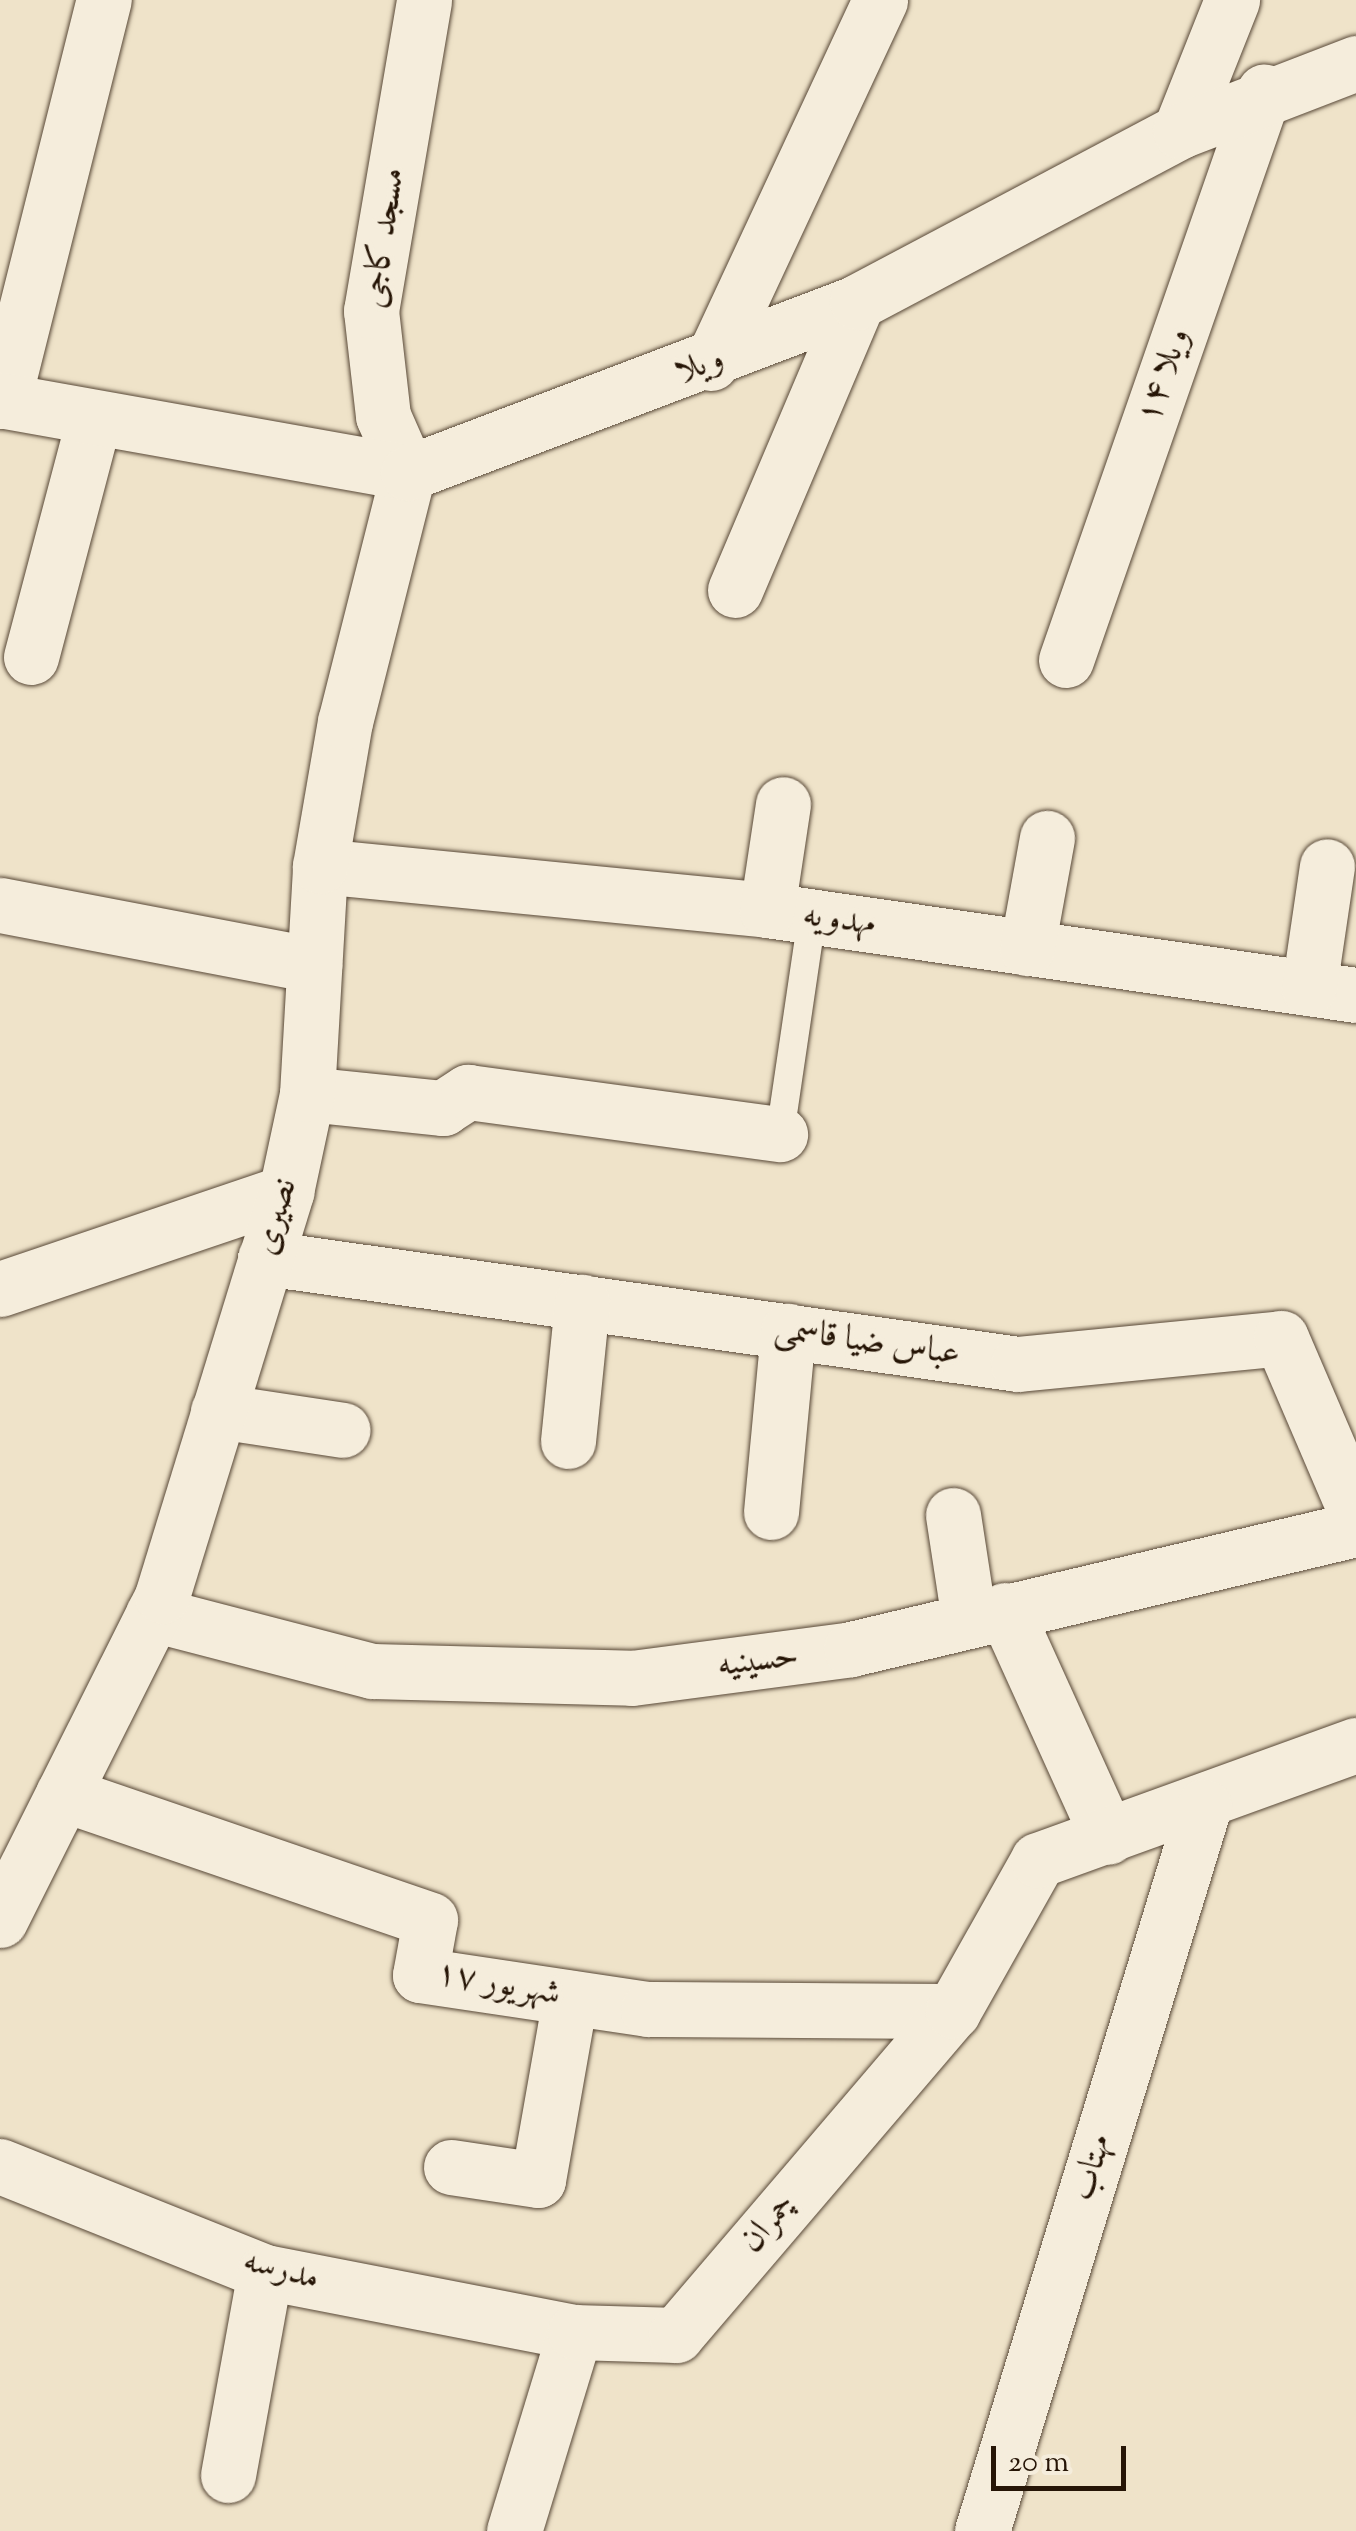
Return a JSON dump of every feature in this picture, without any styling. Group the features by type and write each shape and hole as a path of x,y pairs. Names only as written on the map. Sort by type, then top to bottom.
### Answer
{"street":[{"path":"1,400 104,0"},
{"name":"مسجد کاجی","path":"408,473 383,416 371,311 424,0"},
{"path":"711,363 880,0"},
{"path":"1180,131 1232,0"},
{"name":"ویلا","path":"1,400 408,473 711,363 857,302 1180,131 1264,92 1356,63"},
{"name":"ویلا ۱۴","path":"1066,660 1264,92"},
{"path":"735,590 857,302"},
{"path":"30,657 94,418"},
{"name":"نصیری","path":"0,1920 153,1614 286,1192 308,1094 320,866 345,722 408,473"},
{"path":"783,804 790,914"},
{"path":"1028,948 1047,838"},
{"name":"مهدویه","path":"320,866 790,914 1332,992"},
{"path":"1327,866 1332,992"},
{"path":"0,905 314,965"},
{"path":"308,1094 443,1108 468,1092 780,1134"},
{"path":"0,1289 286,1192"},
{"name":"عباس ضیا قاسمی","path":"266,1258 1018,1364 1281,1338 1343,1445 1356,1513"},
{"path":"568,1440 582,1302"},
{"path":"771,1512 788,1332"},
{"path":"218,1412 343,1430"},
{"path":"953,1515 987,1615 1108,1837 1204,1806 1356,1745"},
{"name":"حسینیه","path":"153,1614 372,1671 632,1678 852,1649 1356,1529"},
{"name":"۱۷ شهریور","path":"64,1794 430,1920 420,1975 648,2009 952,2012"},
{"name":"مهتاب","path":"982,2531 1204,1806"},
{"name":"چمران","path":"575,2332 676,2336 952,2012 1038,1860 1108,1837"},
{"path":"451,2167 538,2180 570,1998"},
{"name":"مدرسه","path":"0,2166 265,2272 575,2332"},
{"path":"228,2475 265,2272"},
{"path":"514,2531 575,2332"}],"lane":[{"path":"780,1134 790,914"}]}
